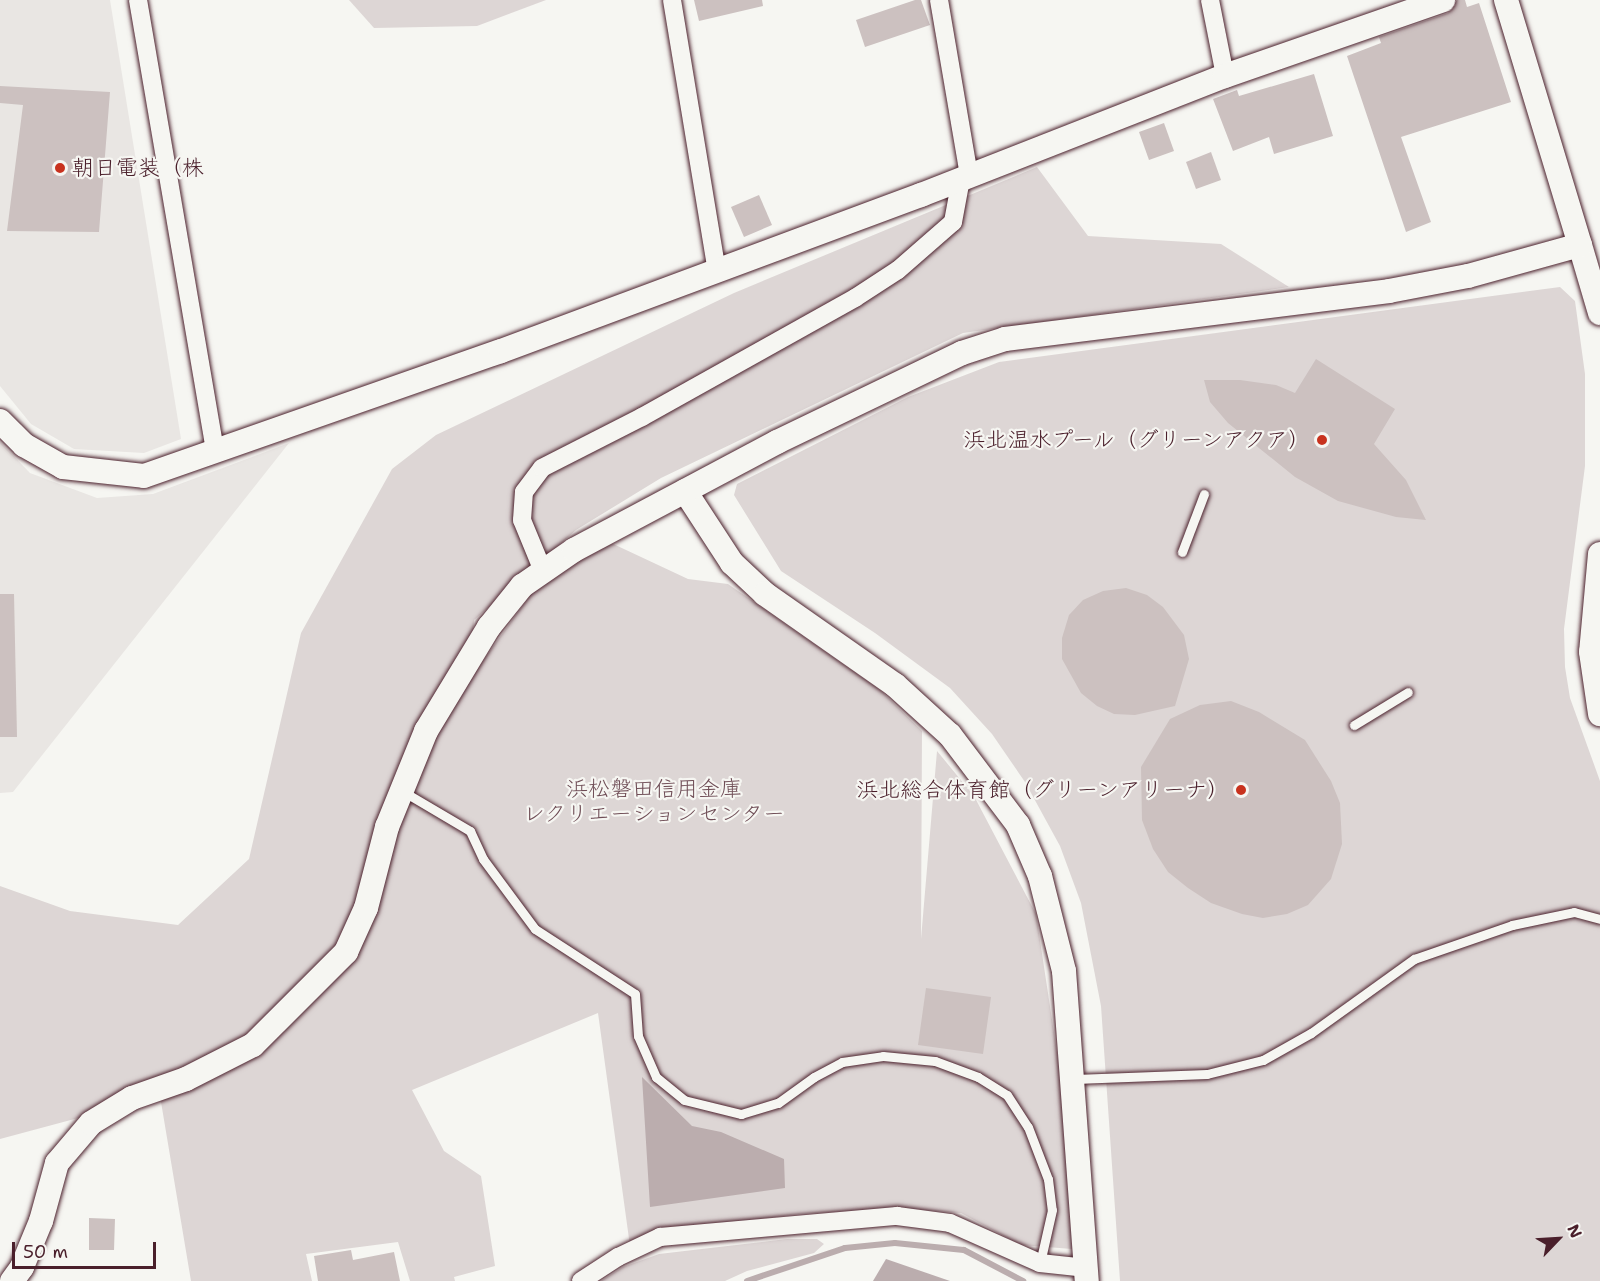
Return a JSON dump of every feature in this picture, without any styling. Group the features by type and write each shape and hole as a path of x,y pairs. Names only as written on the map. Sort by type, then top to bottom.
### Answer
{"street":[{"path":"138,0 215,451"},
{"path":"672,0 717,271"},
{"path":"543,571 522,520 524,492 542,468 642,417 898,270 952,222 965,177 939,0"},
{"path":"1210,0 1225,76"},
{"path":"0,422 24,445 63,467 103,474 144,477 717,271 1225,76 1443,0"},
{"path":"1506,0 1600,312"},
{"path":"12,1281 22,1268 41,1221 57,1163 92,1123 132,1098 186,1079 253,1045 346,952 366,908 387,827 426,731 489,627 522,586 574,550 906,379 962,353 1005,339 1389,291 1468,276 1580,246"},
{"path":"581,1281 618,1257 660,1237 897,1216 950,1223 1040,1263 1087,1275 1074,1079 1064,971 1055,925 1040,876 1017,825 950,735 895,686 765,594 732,563 686,491"},
{"path":"1600,554 1593,673 1600,714"}],"lane":[{"path":"1182,552 1204,494"},
{"path":"1354,725 1408,692"},
{"path":"401,791 470,831 483,859 535,929 635,994 638,1036 656,1077 684,1101 741,1114 778,1103 814,1077 843,1062 883,1056 935,1061 978,1077 1007,1095 1028,1127 1048,1179 1053,1210 1040,1263"},
{"path":"1074,1079 1207,1074 1263,1060 1311,1033 1414,958 1533,921 1574,912 1600,919"}],"shaded area":[{"path":"0,0 110,0 181,439 144,453 74,449 31,424 0,386"},
{"path":"0,442 30,473 97,498 153,494 289,443 13,792 0,793"},
{"path":"642,1077 692,1126 721,1132 784,1159 785,1188 650,1207"},
{"path":"886,1259 950,1281 873,1281"}],"green space":[{"path":"349,0 546,0 477,26 374,28"},
{"name":"浜松磐田信用金庫 レクリエーションセンター","path":"1037,167 1088,236 1221,244 1289,287 963,333 661,478 576,530 474,620 469,680 531,594 571,560 609,542 688,579 728,584 880,690 922,731 921,939 937,751 974,796 1036,914 1061,1079 1072,1249 1021,1245 961,1213 898,1208 798,1214 653,1233 630,1246 598,1013 412,1090 444,1151 481,1176 495,1266 454,1277 455,1281 410,1281 398,1242 306,1254 312,1281 191,1281 160,1096 0,1139 0,886 70,911 178,925 249,859 301,633 392,469 436,435 734,293"},
{"path":"1560,287 1575,301 1585,374 1585,466 1564,629 1565,667 1570,698 1600,781 1600,1281 1120,1281 1101,1006 1081,903 1060,846 1025,782 992,734 950,688 875,633 781,571 734,495 737,484 908,397 999,362"},
{"path":"787,1239 817,1239 824,1244 814,1253 747,1271 725,1281 601,1281 623,1267 659,1254"}],"building":[{"path":"694,0 762,0 763,6 699,21"},
{"path":"921,0 930,25 865,47 856,20"},
{"path":"1457,0 1465,0 1467,7 1479,3 1511,102 1401,137 1431,222 1406,232 1347,56 1381,43 1379,37 1448,13"},
{"path":"1314,74 1333,136 1274,154 1269,137 1233,151 1213,99 1237,90 1239,96"},
{"name":"朝日電装（株","path":"0,86 110,92 99,232 7,231 23,105 0,103"},
{"path":"1164,123 1174,151 1149,160 1139,132"},
{"path":"1211,152 1221,180 1196,189 1186,162"},
{"path":"759,195 772,225 744,237 731,207"},
{"path":"1316,359 1395,409 1374,444 1406,480 1426,520 1396,517 1338,501 1295,477 1228,423 1210,402 1204,380 1240,380 1276,385 1295,393"},
{"path":"1126,588 1147,595 1163,607 1184,635 1189,659 1175,706 1135,715 1114,714 1097,706 1081,693 1062,659 1062,638 1069,615 1083,600 1103,591"},
{"path":"0,594 14,594 17,737 0,737"},
{"path":"1231,701 1259,712 1305,740 1331,781 1340,803 1342,844 1331,879 1308,905 1287,914 1263,918 1242,914 1211,903 1168,872 1153,849 1142,820 1141,767 1170,719 1200,705"},
{"path":"926,988 991,997 983,1054 918,1045"},
{"path":"89,1218 115,1219 114,1250 89,1250"},
{"path":"351,1250 353,1260 394,1252 400,1281 318,1281 314,1256"}],"waterway":[{"path":"747,1281 845,1248 895,1243 964,1250 1023,1281"}],"place":[{"name":"朝日電装（株","path":"60,168"},
{"name":"浜北温水プール（グリーンアクア）","path":"1322,440"},
{"name":"浜北総合体育館（グリーンアリーナ）","path":"1241,790"}]}
